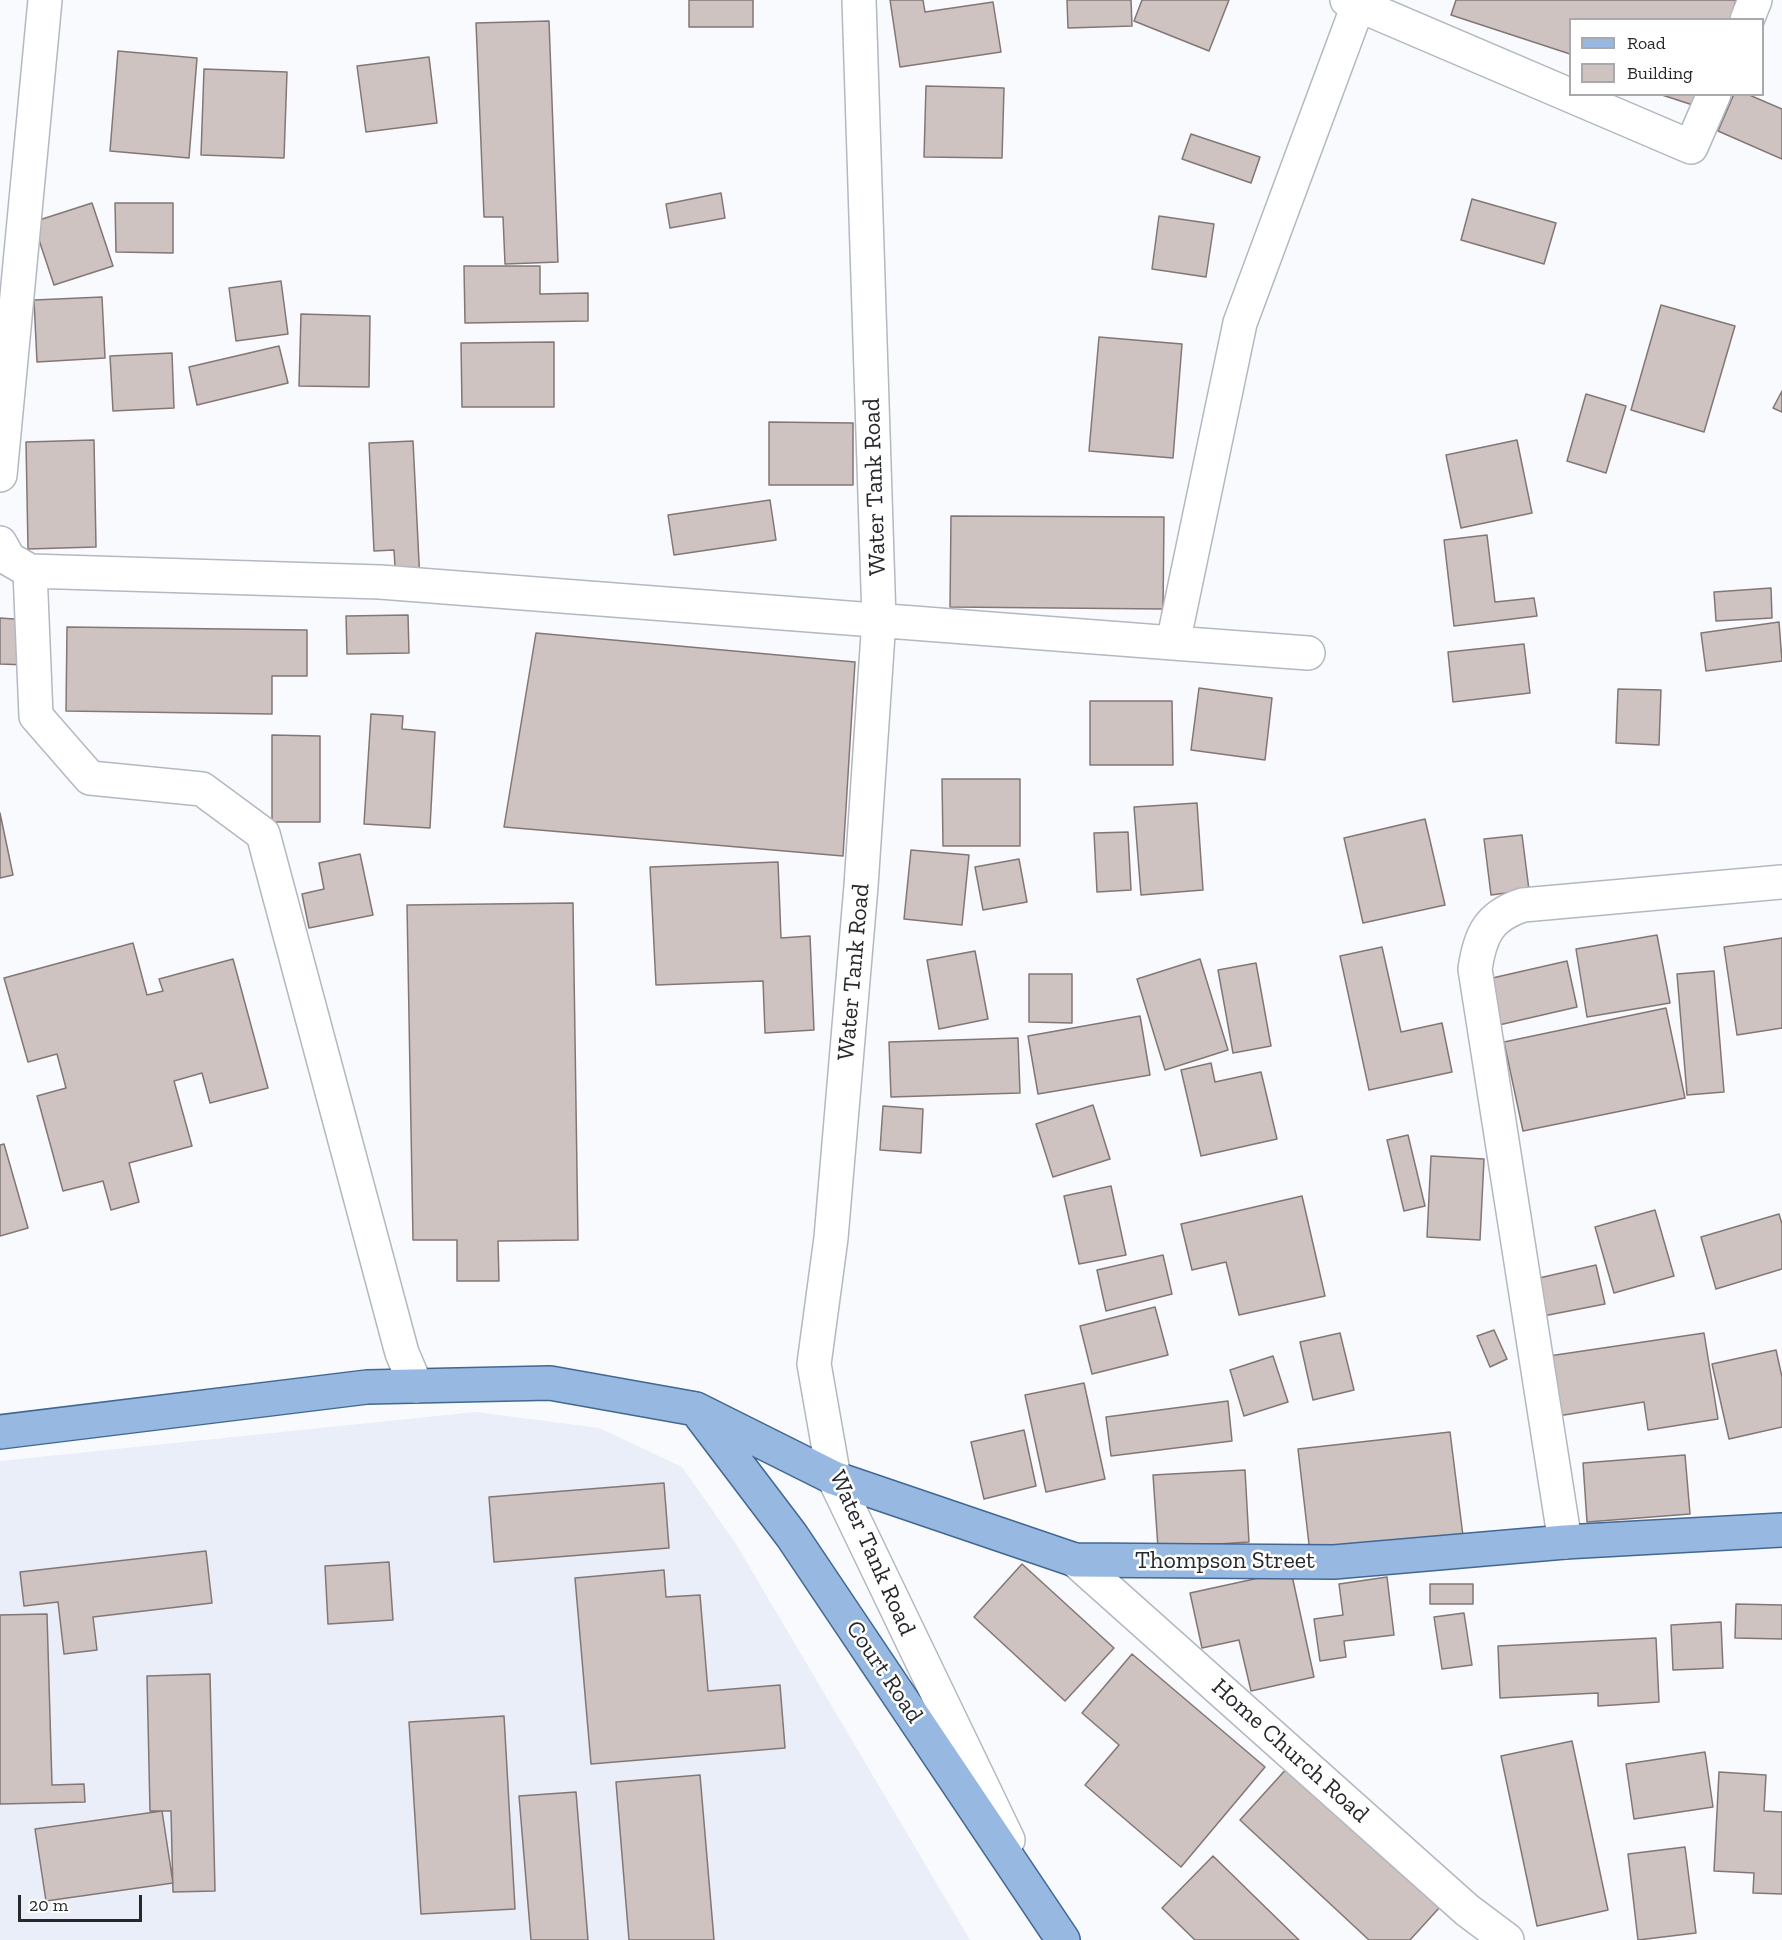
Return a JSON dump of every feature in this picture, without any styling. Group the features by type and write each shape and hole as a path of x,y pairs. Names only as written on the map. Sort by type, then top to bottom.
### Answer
{"main road":[{"name":"Thompson Street","path":"0,1432 367,1388 550,1383 696,1409 834,1478 1075,1560 1334,1562 1565,1542 1782,1530"},
{"name":"Court Road","path":"696,1409 792,1536 1063,1940"}],"street":[{"path":"0,475 45,0"},
{"name":"Water Tank Road","path":"859,0 879,619 861,886 834,1203 814,1364 834,1478 1035,1896"},
{"path":"1747,18 1755,0"},
{"path":"1173,644 1240,323 1355,1 1569,94"},
{"path":"1574,96 1691,147 1713,96"},
{"path":"417,1386 402,1353 263,834 202,789 90,778 36,717 10,558 380,582 1308,653"},
{"path":"1565,1542 1475,969 1479,942 1490,926 1506,911 1523,905 1782,882"},
{"name":"Home Church Road","path":"1075,1560 1467,1910 1507,1940"}],"shaded area":[{"path":"476,1412 599,1428 682,1467 736,1544 970,1940 0,1940 0,1461"}],"building":[{"path":"689,0 753,0 753,27 689,27"},
{"path":"890,0 923,0 925,12 993,2 1001,52 900,67"},
{"path":"1067,0 1131,0 1132,26 1068,28"},
{"path":"1142,0 1229,0 1209,51 1134,21"},
{"path":"1456,0 1736,0 1731,18 1569,18 1569,54 1451,15"},
{"path":"549,21 558,262 505,264 503,217 484,217 476,23"},
{"path":"118,51 197,58 189,158 110,151"},
{"path":"429,57 437,123 366,132 357,66"},
{"path":"204,69 287,72 284,158 201,155"},
{"path":"926,86 1004,88 1002,158 924,157"},
{"path":"1665,96 1705,96 1702,108"},
{"path":"1733,96 1752,96 1782,109 1782,159 1718,131"},
{"path":"1191,134 1260,157 1251,183 1182,159"},
{"path":"721,193 725,218 670,228 666,204"},
{"path":"1472,199 1556,223 1544,264 1461,240"},
{"path":"92,203 113,266 54,285 33,222"},
{"path":"115,203 173,203 173,253 116,252"},
{"path":"1159,216 1214,224 1206,277 1152,269"},
{"path":"464,266 540,266 540,294 588,293 588,321 465,323"},
{"path":"281,281 288,334 236,341 229,288"},
{"path":"102,297 105,358 37,362 34,300"},
{"path":"1661,305 1735,326 1704,432 1631,410"},
{"path":"301,314 370,316 369,387 299,386"},
{"path":"1099,337 1182,344 1173,458 1089,451"},
{"path":"554,342 554,407 462,407 461,343"},
{"path":"279,346 288,383 197,405 189,367"},
{"path":"172,353 174,408 113,411 110,356"},
{"path":"1782,391 1782,412 1773,408"},
{"path":"1586,394 1626,406 1606,473 1567,461"},
{"path":"769,422 853,423 853,485 769,485"},
{"path":"94,440 96,547 28,549 26,442"},
{"path":"1517,440 1532,513 1461,528 1446,455"},
{"path":"413,441 420,582 396,583 394,550 374,551 369,443"},
{"path":"770,500 776,540 674,555 668,515"},
{"path":"951,516 1164,517 1163,609 950,607"},
{"path":"1487,535 1495,602 1534,598 1537,616 1454,626 1444,540"},
{"path":"1771,588 1772,618 1716,621 1714,592"},
{"path":"408,615 409,653 347,654 346,616"},
{"path":"0,618 28,620 27,665 0,664"},
{"path":"1779,622 1782,661 1706,671 1701,633"},
{"path":"67,627 307,630 307,676 272,676 272,714 66,711"},
{"path":"536,633 855,662 843,856 504,827"},
{"path":"1524,644 1530,693 1453,702 1448,652"},
{"path":"1199,688 1272,698 1265,760 1191,750"},
{"path":"1618,689 1661,690 1659,745 1616,743"},
{"path":"1090,701 1172,701 1173,765 1090,765"},
{"path":"371,714 403,716 402,729 435,732 430,828 364,824"},
{"path":"272,735 320,736 320,822 272,822"},
{"path":"942,779 1020,779 1020,846 943,846"},
{"path":"1197,803 1203,890 1141,895 1134,807"},
{"path":"0,813 13,875 0,878"},
{"path":"1425,819 1445,905 1363,923 1344,838"},
{"path":"1128,832 1131,890 1097,892 1094,833"},
{"path":"1522,835 1529,890 1491,895 1484,839"},
{"path":"911,850 969,855 962,925 904,919"},
{"path":"360,854 373,915 309,928 302,894 324,889 319,863"},
{"path":"1019,859 1027,902 983,910 975,867"},
{"path":"778,862 781,938 810,936 814,1030 765,1033 763,981 656,985 650,867"},
{"path":"573,903 578,1240 498,1241 499,1281 457,1281 457,1240 413,1240 407,905"},
{"path":"1657,935 1670,1003 1587,1017 1576,949"},
{"path":"1782,938 1782,1028 1737,1035 1724,947"},
{"path":"133,943 147,995 163,991 159,979 233,959 268,1088 210,1103 202,1073 174,1081 192,1146 129,1163 139,1202 111,1210 103,1181 63,1191 37,1096 66,1088 57,1054 28,1062 4,978"},
{"path":"1382,947 1401,1032 1442,1023 1452,1072 1369,1090 1340,956"},
{"path":"975,951 988,1019 939,1029 927,960"},
{"path":"1200,959 1228,1050 1165,1070 1137,979"},
{"path":"1567,961 1577,1007 1499,1025 1488,979"},
{"path":"1256,963 1271,1046 1233,1053 1218,970"},
{"path":"1714,971 1724,1092 1687,1095 1677,974"},
{"path":"1029,974 1072,974 1072,1023 1029,1022"},
{"path":"1666,1008 1685,1098 1523,1131 1504,1042"},
{"path":"1140,1016 1150,1075 1038,1094 1028,1036"},
{"path":"1018,1038 1020,1093 891,1097 889,1042"},
{"path":"1211,1063 1215,1082 1261,1072 1277,1139 1201,1156 1181,1070"},
{"path":"1093,1105 1110,1159 1053,1177 1036,1124"},
{"path":"883,1106 923,1109 921,1153 880,1150"},
{"path":"1408,1135 1425,1206 1404,1211 1387,1140"},
{"path":"4,1144 28,1228 0,1236 0,1145"},
{"path":"1431,1156 1484,1159 1480,1240 1427,1237"},
{"path":"1111,1186 1126,1255 1079,1264 1064,1196"},
{"path":"1302,1196 1325,1296 1239,1315 1226,1262 1192,1270 1181,1224"},
{"path":"1655,1210 1674,1276 1614,1293 1595,1227"},
{"path":"1779,1214 1782,1224 1782,1269 1716,1289 1701,1237"},
{"path":"1163,1255 1172,1294 1106,1311 1097,1270"},
{"path":"1596,1265 1605,1304 1533,1318 1526,1281"},
{"path":"1155,1307 1168,1355 1092,1374 1080,1326"},
{"path":"1494,1330 1507,1359 1490,1367 1477,1336"},
{"path":"1340,1333 1354,1390 1313,1400 1300,1342"},
{"path":"1704,1333 1718,1419 1648,1430 1644,1402 1558,1416 1549,1356"},
{"path":"1776,1350 1782,1377 1782,1427 1729,1439 1712,1364"},
{"path":"1273,1356 1288,1402 1244,1416 1230,1370"},
{"path":"1084,1383 1105,1479 1046,1492 1025,1395"},
{"path":"1228,1401 1232,1441 1111,1456 1106,1417"},
{"path":"1024,1430 1036,1486 984,1499 971,1442"},
{"path":"1450,1432 1463,1536 1310,1553 1298,1449"},
{"path":"1685,1455 1690,1514 1587,1522 1583,1463"},
{"path":"1245,1470 1249,1542 1158,1548 1153,1475"},
{"path":"664,1483 669,1548 494,1562 489,1497"},
{"path":"206,1551 212,1603 93,1617 97,1650 64,1654 58,1602 24,1606 20,1572"},
{"path":"389,1562 393,1620 328,1624 325,1566"},
{"path":"1022,1564 1114,1648 1065,1701 974,1617"},
{"path":"664,1570 666,1597 700,1595 708,1691 780,1685 785,1748 591,1764 575,1578"},
{"path":"1291,1571 1314,1677 1251,1691 1239,1640 1202,1648 1190,1593"},
{"path":"1387,1577 1394,1635 1344,1641 1346,1657 1320,1661 1314,1619 1343,1615 1339,1584"},
{"path":"1430,1584 1473,1584 1473,1604 1430,1604"},
{"path":"1736,1604 1782,1605 1782,1639 1735,1638"},
{"path":"1464,1613 1472,1665 1442,1669 1434,1617"},
{"path":"47,1614 52,1785 84,1784 85,1802 0,1804 0,1615"},
{"path":"1721,1622 1723,1668 1673,1670 1671,1625"},
{"path":"1656,1638 1659,1702 1598,1706 1598,1693 1500,1698 1498,1646"},
{"path":"1132,1654 1265,1767 1181,1867 1085,1785 1119,1745 1082,1713"},
{"path":"210,1674 215,1891 173,1892 171,1811 150,1811 147,1676"},
{"path":"504,1716 515,1909 421,1914 409,1722"},
{"path":"1572,1741 1608,1910 1537,1926 1501,1756"},
{"path":"1705,1752 1713,1807 1634,1819 1626,1764"},
{"path":"1289,1766 1440,1907 1410,1940 1369,1940 1240,1820"},
{"path":"1719,1772 1766,1775 1764,1811 1782,1812 1782,1894 1753,1893 1754,1873 1714,1871"},
{"path":"700,1775 714,1940 629,1940 616,1782"},
{"path":"576,1792 588,1940 531,1940 519,1796"},
{"path":"162,1811 173,1883 46,1901 35,1829"},
{"path":"1685,1847 1696,1933 1638,1940 1628,1854"},
{"path":"1213,1856 1299,1940 1195,1940 1162,1908"}]}
